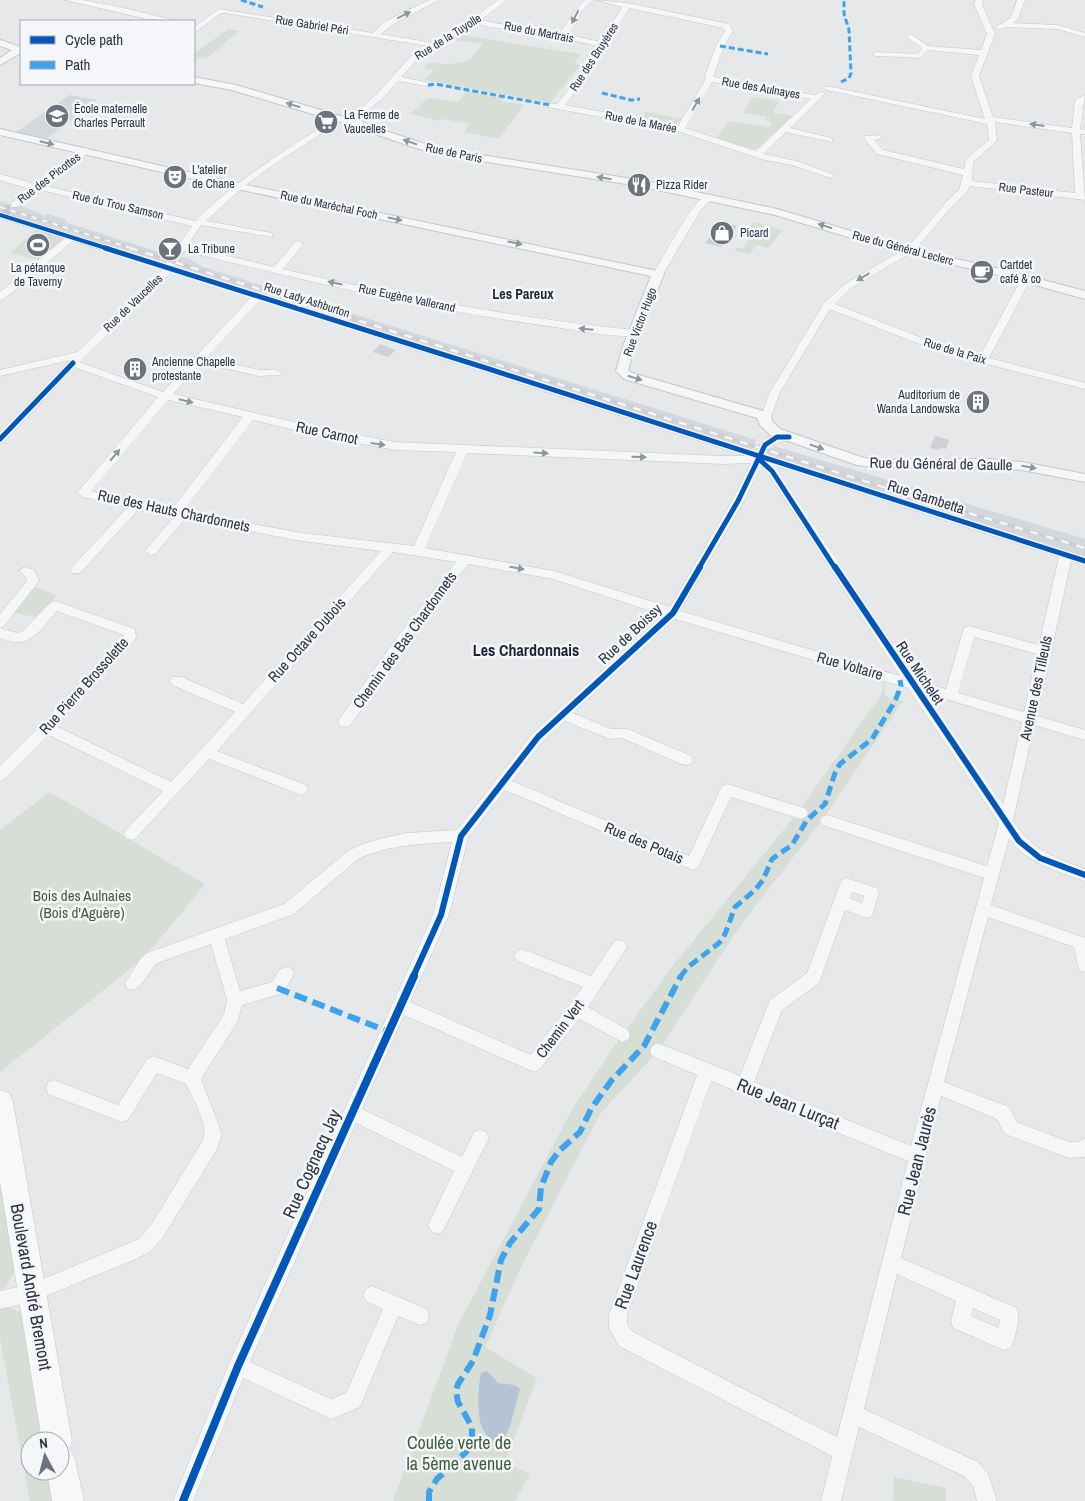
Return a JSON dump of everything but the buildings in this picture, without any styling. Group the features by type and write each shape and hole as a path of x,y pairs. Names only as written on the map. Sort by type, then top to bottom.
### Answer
{"main road":[{"name":"Boulevard André Bremont","path":"0,1102 55,1431"},
{"path":"64,1481 68,1501"}],"street":[{"path":"69,0 167,20"},
{"path":"375,35 389,23 435,0"},
{"name":"Rue de la Tuyolle","path":"353,120 380,96 414,58 475,21 503,0"},
{"path":"561,35 572,24 578,11 589,0"},
{"name":"Rue des Aulnayes","path":"601,0 728,28 714,61 709,76 710,79 817,98"},
{"path":"979,0 978,4 996,29"},
{"path":"989,121 975,76 996,29 1014,19 1022,0"},
{"name":"Rue des Bruyères","path":"555,106 588,70 627,6"},
{"name":"Rue Gabriel Péri","path":"198,24 219,11 225,11 434,45"},
{"name":"Rue du Martrais","path":"475,21 530,32 561,35 602,45"},
{"path":"996,29 1058,27 1085,35"},
{"path":"911,36 926,48 944,48 984,53"},
{"path":"0,43 20,50"},
{"path":"876,54 920,56 926,48"},
{"path":"0,62 20,50"},
{"path":"395,78 428,85"},
{"path":"680,129 710,79"},
{"name":"Rue de Paris","path":"195,80 233,87 340,118 353,120 364,127 419,146 506,163 639,183 721,200"},
{"path":"758,154 827,88 841,82"},
{"path":"827,88 989,121 1080,131"},
{"path":"1082,197 1079,100 1085,97"},
{"name":"Rue de la Marée","path":"555,106 680,129 831,175"},
{"name":"Rue de Vaucelles","path":"0,439 81,354 165,273 198,223 239,186 267,165 340,118"},
{"name":"Rue de Boissy","path":"461,836 538,737 673,612 738,501 760,453 774,394 828,305 848,286 911,249 929,230 963,191 968,178 968,161 993,140 994,135 989,121"},
{"path":"785,129 829,140"},
{"name":"Rue du Maréchal Foch","path":"0,132 239,186 658,274"},
{"name":"Rue Pasteur","path":"878,137 868,138 880,152 968,178 1082,197"},
{"name":"Rue des Picottes","path":"14,205 85,151"},
{"name":"Rue du Trou Samson","path":"0,177 198,223 269,235"},
{"name":"Rue Victor Hugo","path":"708,197 697,209 658,274 634,333 622,369 625,374 767,423"},
{"name":"Rue du Général Leclerc","path":"721,200 782,214 905,251 1026,279 1085,295"},
{"name":"Rue Lady Ashburton","path":"1,215 738,450"},
{"path":"0,297 71,238"},
{"path":"276,271 298,244"},
{"name":"Rue Eugène Vallerand","path":"182,248 276,271 477,313 536,324 634,333"},
{"path":"983,360 1026,279"},
{"name":"Rue des Hauts Chardonnets","path":"258,296 165,396 83,492 178,514 302,536 390,548"},
{"name":"Rue de la Paix","path":"828,305 918,340 983,360 1085,386"},
{"path":"0,373 81,354"},
{"path":"200,360 259,373 276,373"},
{"name":"Rue Carnot","path":"73,363 165,396 368,442 395,446 590,456"},
{"path":"151,551 250,416"},
{"name":"Rue du Général de Gaulle","path":"767,423 790,437 842,456 871,463 989,463 1022,466 1085,478"},
{"path":"590,456 732,460 760,453 777,437 790,437"},
{"path":"418,551 463,450"},
{"path":"732,460 736,457 738,450 760,453"},
{"name":"Rue Gambetta","path":"760,453 1085,561"},
{"name":"Rue Michelet","path":"760,453 913,684 1023,845 1036,855 1085,875"},
{"path":"76,570 136,505"},
{"path":"390,548 467,559"},
{"name":"Rue Octave Dubois","path":"131,834 208,753 244,710 390,548"},
{"name":"Avenue des Tilleuls","path":"1006,822 1066,555"},
{"name":"Rue Voltaire","path":"467,559 554,575 673,612 682,617 1085,735"},
{"name":"Chemin des Bas Chardonnets","path":"345,722 400,643 467,559"},
{"path":"2,633 33,581 30,573 25,571"},
{"name":"Rue Pierre Brossolette","path":"0,775 47,728 130,637 130,632 55,605 28,634 17,638 2,633"},
{"path":"950,694 969,631 1044,651"},
{"path":"177,681 244,710"},
{"path":"562,714 610,734 623,733 686,760"},
{"path":"47,728 173,790"},
{"path":"208,753 302,790"},
{"name":"Rue des Potais","path":"502,783 693,864 727,790 801,813"},
{"path":"827,821 992,874"},
{"name":"Rue Jean Jaurès","path":"831,1501 936,1086 1006,822"},
{"path":"133,983 152,958 289,909 353,855 363,849 391,842 461,836"},
{"name":"Rue Cognacq Jay","path":"183,1501 238,1366 441,914 461,836"},
{"path":"744,1086 776,1005 813,978 841,902"},
{"path":"983,910 1081,943 1085,965"},
{"path":"192,1078 232,1016 235,1000 216,935"},
{"name":"Chemin Vert","path":"399,1005 534,1064 577,1009 619,948"},
{"path":"522,956 594,984"},
{"path":"235,1000 277,988 286,974"},
{"path":"577,1009 622,1035"},
{"name":"Rue Jean Lurçat","path":"658,1052 918,1158"},
{"path":"0,1300 31,1293 130,1253 145,1245 157,1231 210,1145 214,1134 212,1124 192,1078 153,1064 122,1114 54,1088"},
{"name":"Rue Laurence","path":"706,1072 618,1315 618,1328 626,1340 843,1451"},
{"path":"936,1086 1003,1114 1011,1128 1070,1150 1082,1150 1085,1146"},
{"path":"351,1112 464,1167"},
{"path":"437,1225 480,1138"},
{"path":"892,1263 967,1296"},
{"path":"372,1295 420,1316"},
{"path":"238,1366 331,1409 354,1400 394,1304"},
{"path":"852,1414 971,1469 981,1481 987,1501"}],"shaded area":[{"name":"École maternelle Charles Perrault","path":"69,95 97,100 46,139 16,132"},
{"path":"0,201 16,206 19,205 45,216 48,214 67,220 65,222 171,256 165,263 52,227 49,229 38,225 40,223 0,211"},
{"path":"180,257 188,258 203,267 756,440 751,450 175,266"},
{"path":"774,446 1085,539 1085,557 767,455"}],"green space":[{"path":"228,29 239,31 206,59 199,57 195,61 195,53"},
{"path":"461,35 581,54 574,63 580,65 550,103 425,80 434,70 423,68 428,63 452,64 470,60 483,44 455,40"},
{"path":"466,91 503,98 501,101 524,105 498,139 464,132 469,124 444,119 440,121 410,114 428,98 458,102"},
{"path":"753,97 779,101 773,113 795,116 758,148 753,149 716,139 728,121 770,127 772,122 765,120 767,117 743,113"},
{"path":"646,112 682,119 674,126 641,119"},
{"path":"754,222 783,230 768,248 757,245 749,254 735,251 736,248 742,249 750,237 742,235"},
{"name":"La pétanque de Taverny","path":"36,230 65,238 38,260 10,253"},
{"path":"31,585 57,596 36,617 9,612"},
{"name":"Coulée verte de la 5ème avenue","path":"885,681 885,695 891,700 903,701 822,820 738,929 658,1051 600,1114 522,1265 485,1347 537,1378 505,1463 530,1474 515,1501 393,1501 458,1325 573,1108 622,1035 676,962 798,812 881,695"},
{"name":"Bois des Aulnaies (Bois d'Aguère)","path":"50,792 205,884 155,945 134,966 0,1072 0,830"},
{"path":"0,1149 16,1268 5,1288 0,1290"},
{"path":"6,1306 22,1312 44,1431 20,1431 20,1447 0,1338 0,1309"},
{"path":"894,1477 946,1488 946,1501 893,1501"},
{"path":"26,1481 54,1481 58,1501 30,1501"}],"water":[{"path":"487,1371 498,1383 515,1385 520,1389 510,1426 500,1446 494,1446 482,1428 480,1420 478,1399 480,1378 481,1373"}],"tunnel":[{"path":"4,213 14,205"}],"railway":[{"path":"0,207 134,249"},
{"path":"130,248 902,493 1085,548"}],"marked path":[{"path":"241,0 263,7"},
{"path":"841,82 849,78 851,73 849,30 844,14 844,0"},
{"path":"720,46 768,54"},
{"path":"428,85 435,84 550,105"},
{"path":"602,93 631,100 640,99"},
{"path":"429,1501 429,1492 437,1479 466,1452 472,1442 472,1427 458,1402 456,1391 458,1384 473,1361 490,1315 501,1260 510,1243 539,1209 541,1187 551,1162 559,1151 580,1132 591,1109 611,1081 644,1046 679,978 688,967 719,943 725,934 735,907 755,890 763,880 772,859 792,845 807,820 825,804 835,773 840,764 872,739 895,701 901,686 900,680"},
{"path":"277,988 387,1031"}],"cycle path":[{"path":"0,215 489,369 1085,561"},
{"path":"0,439 73,363"},
{"path":"183,1501 238,1366 441,915 461,836 538,737 673,613 738,501 765,445 777,437 789,437"},
{"path":"760,460 772,471 877,632 1019,841 1040,858 1085,875"}],"place":[{"name":"École maternelle Charles Perrault","path":"57,116"},
{"name":"La Ferme de Vaucelles","path":"326,122"},
{"name":"L'atelier de Chane","path":"175,177"},
{"name":"Pizza Rider","path":"639,185"},
{"name":"Picard","path":"722,233"},
{"name":"La pétanque de Taverny","path":"38,245"},
{"name":"La Tribune","path":"170,249"},
{"name":"Cartdet café & co","path":"982,272"},
{"name":"Ancienne Chapelle protestante","path":"135,369"},
{"name":"Auditorium de Wanda Landowska","path":"978,402"}],"district":[{"name":"Les Pareux","path":"523,294"},
{"name":"Les Chardonnais","path":"526,650"}]}
